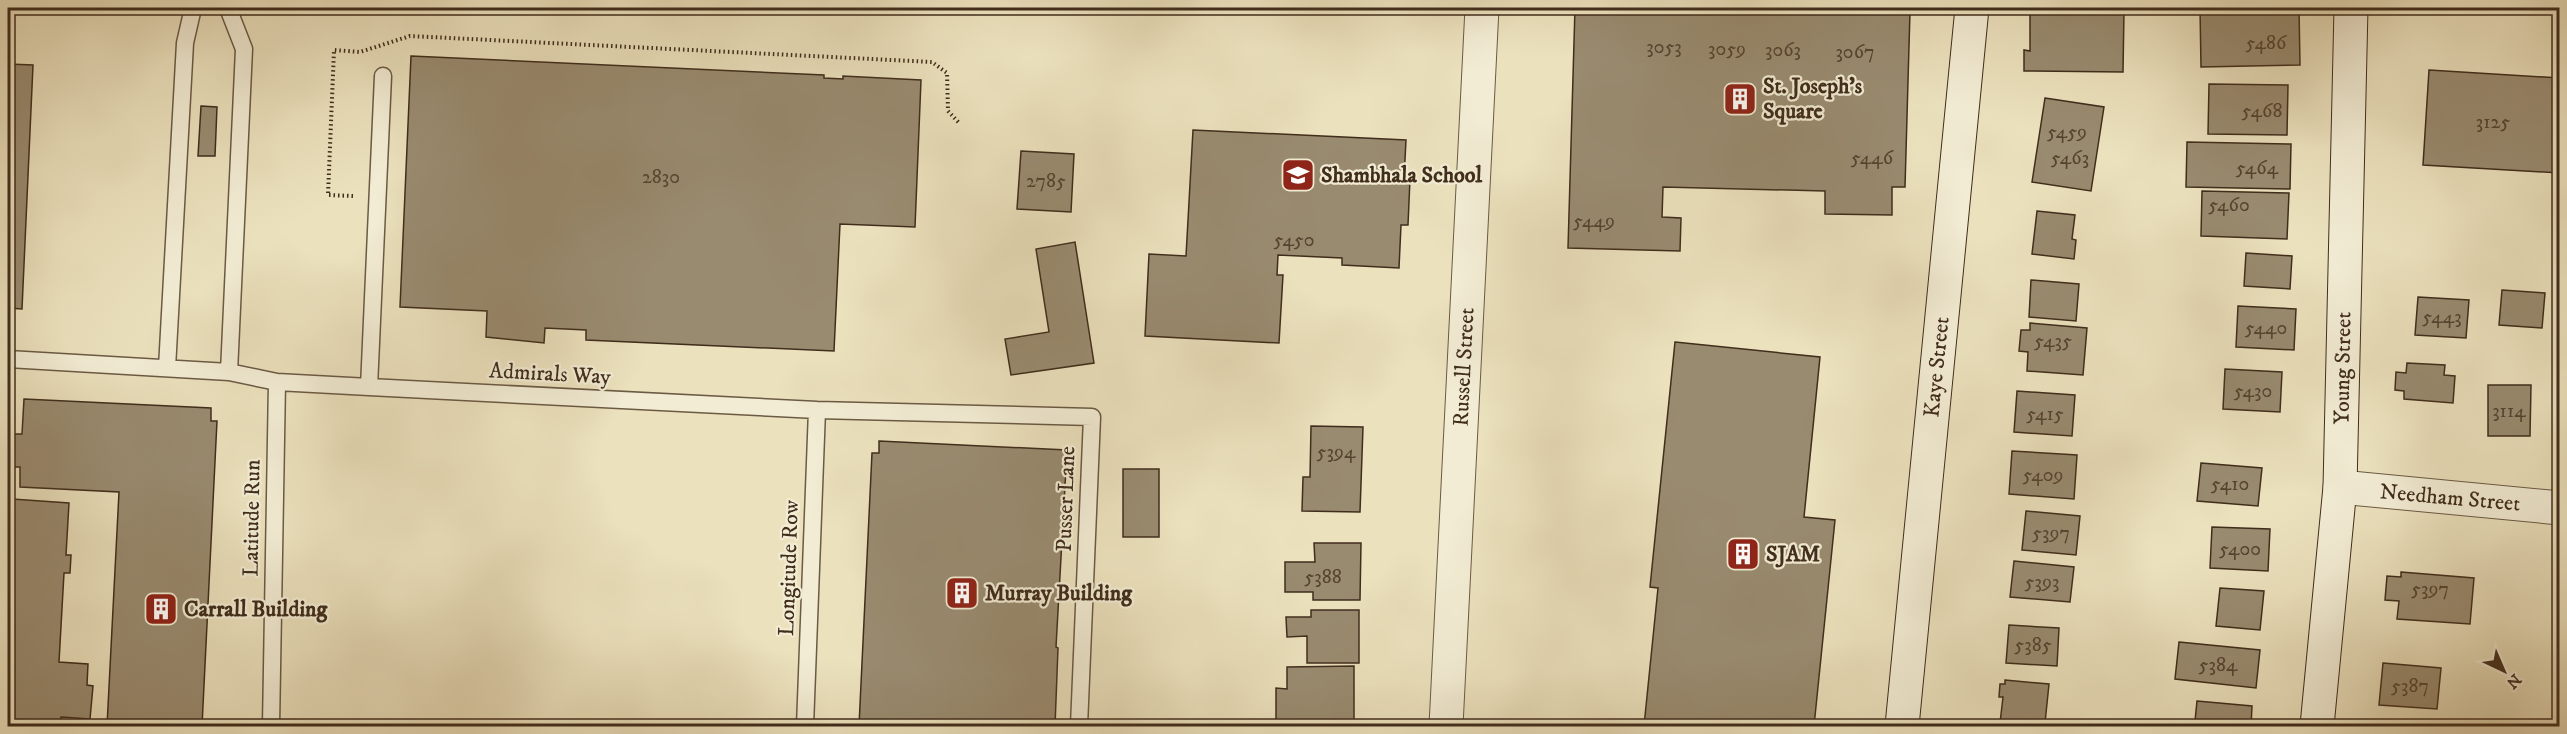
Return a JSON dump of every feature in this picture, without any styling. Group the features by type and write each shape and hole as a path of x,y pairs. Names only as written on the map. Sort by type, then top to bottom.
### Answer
{"street":[{"name":"Russell Street","path":"1446,726 1482,8"},
{"name":"Kaye Street","path":"1902,726 1971,8"},
{"name":"Young Street","path":"2317,726 2340,487 2351,8"},
{"name":"Needham Street","path":"2340,487 2559,508"}],"lane":[{"path":"167,368 185,43 194,8"},
{"path":"228,8 244,49 229,372"},
{"path":"369,387 383,76"},
{"name":"Admirals Way","path":"8,359 229,372 277,382 369,387 817,410 1092,417"},
{"name":"Latitude Run","path":"271,726 277,382"},
{"name":"Longitude Row","path":"805,726 817,410"},
{"name":"Pusser Lane","path":"1079,726 1092,417"}],"path":[{"path":"378,197 328,195 334,50 360,52 410,36 932,62 947,73 948,111 960,124"}],"building":[{"name":"St. Joseph's Square","path":"1575,8 1910,11 1905,187 1892,187 1892,215 1825,214 1825,191 1663,187 1662,217 1681,218 1680,251 1568,248"},
{"path":"2200,8 2299,8 2300,65 2201,67"},
{"path":"2030,11 2124,11 2123,72 2024,71 2024,50 2030,51"},
{"path":"411,56 824,75 824,78 843,79 843,76 921,80 915,227 840,224 834,351 586,340 586,330 545,328 544,343 486,337 487,311 400,307"},
{"path":"8,64 33,65 22,309 8,308"},
{"path":"2429,70 2560,78 2560,173 2423,165"},
{"path":"2209,84 2288,85 2287,135 2208,134"},
{"path":"2045,98 2104,107 2091,191 2032,182"},
{"path":"201,106 217,107 215,156 198,156"},
{"path":"1193,130 1406,140 1404,179 1410,179 1408,225 1401,225 1399,268 1342,265 1342,258 1278,255 1277,275 1283,275 1279,343 1145,336 1149,254 1186,256"},
{"path":"2187,142 2291,144 2290,189 2186,187"},
{"path":"1021,151 1074,154 1071,212 1017,209"},
{"path":"2202,191 2289,193 2287,239 2201,236"},
{"path":"2037,211 2075,215 2072,239 2076,240 2074,259 2032,254"},
{"path":"1075,242 1094,363 1011,375 1005,339 1049,332 1036,249"},
{"path":"2246,253 2292,256 2290,289 2244,286"},
{"path":"2031,280 2079,284 2076,321 2029,317"},
{"path":"2502,290 2545,293 2542,328 2499,325"},
{"path":"2418,297 2469,300 2466,338 2415,335"},
{"path":"2238,306 2296,309 2294,350 2236,347"},
{"path":"2030,323 2087,328 2083,375 2027,371 2028,352 2019,351 2021,330 2030,330"},
{"name":"SJAM","path":"1675,342 1820,357 1804,517 1835,520 1814,726 1644,726 1658,588 1650,587"},
{"path":"2407,363 2445,365 2444,375 2455,376 2453,403 2404,399 2404,391 2395,390 2396,372 2406,373"},
{"path":"2225,369 2282,372 2280,412 2223,409"},
{"path":"2488,385 2531,385 2530,436 2488,436"},
{"path":"2017,391 2075,395 2072,436 2014,432"},
{"name":"Carrall Building","path":"24,399 211,408 211,421 217,421 202,726 107,726 119,492 20,487 20,467 8,467 8,434 22,434"},
{"path":"1311,426 1363,427 1360,512 1302,511 1303,477 1310,477"},
{"name":"Murray Building","path":"879,441 1067,450 1056,647 1058,648 1055,726 859,726 872,453 879,453"},
{"path":"2012,451 2077,455 2074,499 2009,494"},
{"path":"2201,463 2262,468 2258,506 2197,501"},
{"path":"1123,469 1159,469 1159,537 1123,537"},
{"path":"12,499 69,503 66,555 71,555 70,573 64,573 59,662 88,664 87,685 93,686 90,719 61,717 60,726 8,726 8,587"},
{"path":"2026,511 2080,516 2076,555 2022,550"},
{"path":"2212,527 2270,529 2268,571 2210,568"},
{"path":"1314,543 1361,543 1360,600 1313,600 1313,592 1285,592 1285,562 1315,562"},
{"path":"2014,561 2074,567 2070,602 2010,597"},
{"path":"2401,572 2474,578 2470,624 2397,619 2399,601 2385,600 2387,576 2401,577"},
{"path":"2220,588 2264,591 2260,630 2216,626"},
{"path":"2559,597 2560,669 2553,669"},
{"path":"1311,610 1359,610 1359,663 1307,663 1307,636 1287,637 1286,617 1311,617"},
{"path":"2009,625 2059,628 2057,666 2006,663"},
{"path":"2179,642 2260,650 2256,688 2175,679"},
{"path":"2383,663 2441,668 2437,709 2379,705"},
{"path":"1354,666 1354,726 1276,726 1276,688 1287,689 1287,667"},
{"path":"2005,680 2049,684 2045,723 2024,721 2023,725 2000,723 2003,697 1999,697 2000,684 2005,684"},
{"path":"2197,701 2252,706 2251,726 2204,726 2205,722 2195,721"}],"place":[{"name":"St. Joseph's Square","path":"1740,99"},
{"name":"Shambhala School","path":"1298,175"},
{"name":"SJAM","path":"1743,554"},
{"name":"Murray Building","path":"962,593"},
{"name":"Carrall Building","path":"161,609"}]}
